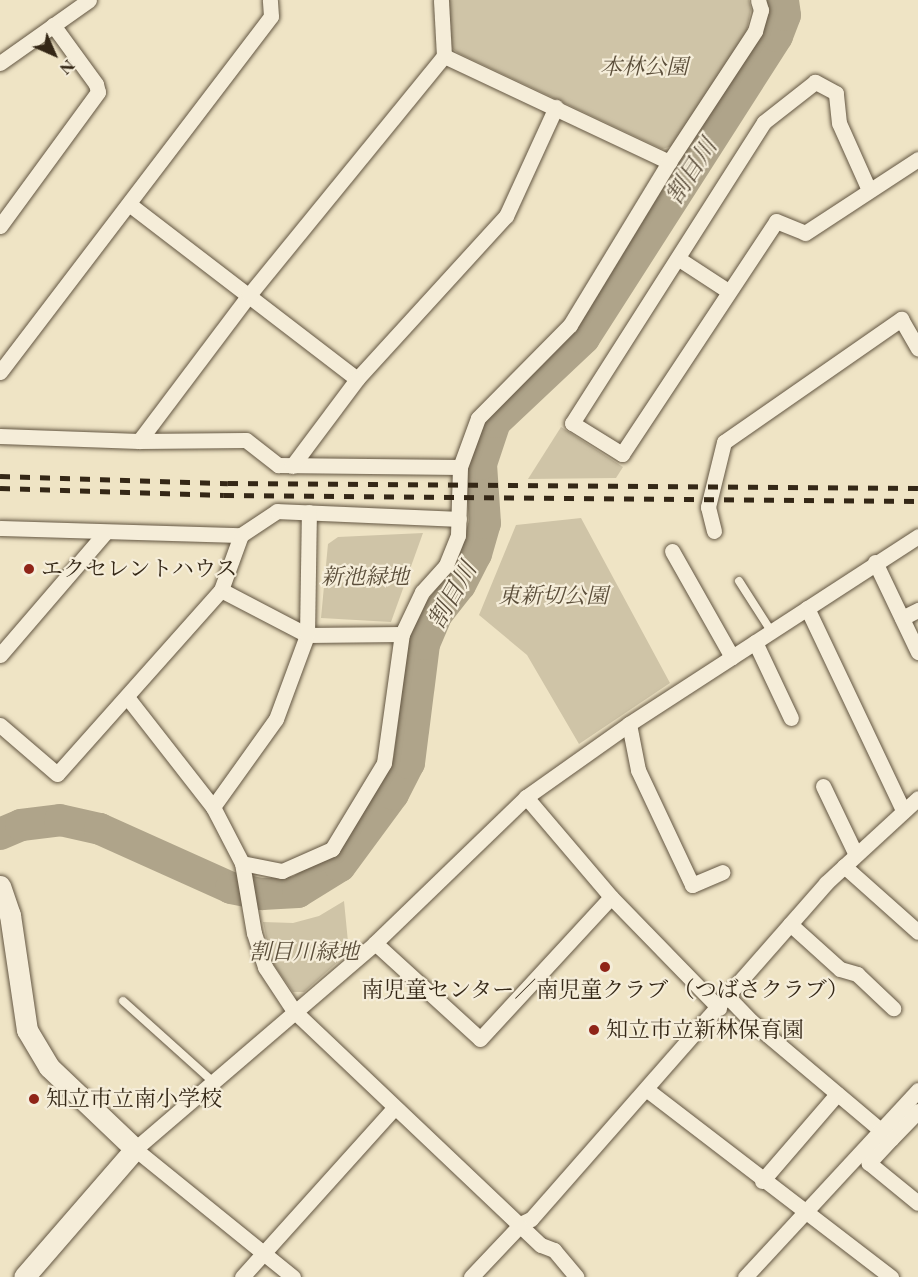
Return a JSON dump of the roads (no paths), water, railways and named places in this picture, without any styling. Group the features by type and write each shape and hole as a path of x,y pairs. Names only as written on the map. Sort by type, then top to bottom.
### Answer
{"street":[{"path":"0,63 89,0"},
{"path":"0,371 271,16 270,0"},
{"path":"139,441 249,295 444,56 441,0"},
{"path":"243,868 282,871 332,849 384,763 402,634 422,591 446,565 458,535 460,467 478,418 570,325 669,162 755,31 761,10 758,0"},
{"path":"0,226 98,92 96,84 53,25"},
{"path":"444,56 669,162"},
{"path":"869,190 839,123 836,93 815,82 764,122 679,259 572,423 622,453 776,221 805,232 918,159"},
{"path":"292,466 357,379 506,216 556,107"},
{"path":"129,204 357,379"},
{"path":"679,259 728,291"},
{"path":"714,531 708,507 724,442 901,319 918,348"},
{"path":"0,436 139,441 246,440 278,465 460,467"},
{"path":"0,528 105,533 241,535 277,511 459,519"},
{"path":"213,807 276,719 307,635 309,512"},
{"path":"0,655 105,533"},
{"path":"0,725 57,774 221,590 241,535"},
{"path":"24,1277 135,1149 211,1080 375,943 526,797 628,724 875,562 918,537"},
{"path":"672,551 732,657"},
{"path":"875,562 918,652"},
{"path":"221,590 307,635 402,634"},
{"path":"807,608 903,810"},
{"path":"902,618 918,610"},
{"path":"755,642 791,718"},
{"path":"127,697 213,807 243,868 250,913 265,967 294,1011 394,1108 522,1223 541,1245 554,1250 577,1277"},
{"path":"628,724 638,770 692,885 722,872"},
{"path":"823,786 856,855"},
{"path":"526,797 611,897 723,1002 751,1021 886,1135"},
{"path":"471,1277 522,1223 531,1219 790,924 844,866 918,798"},
{"path":"844,866 918,932"},
{"path":"0,886 10,915 27,1030 49,1067 135,1149 293,1277"},
{"path":"375,943 480,1039 611,897"},
{"path":"790,924 840,969 857,974 893,1008"},
{"path":"646,1089 806,1215 891,1277"},
{"path":"918,1090 869,1163 918,1203"},
{"path":"762,1181 837,1094"},
{"path":"242,1277 394,1108"},
{"path":"745,1277 886,1135 918,1111"}],"lane":[{"path":"739,581 771,632"},
{"path":"123,1001 211,1080"}],"waterway":[{"name":"割目川","path":"0,834 21,825 60,820 100,829 231,888 262,894 298,892 340,866 393,794 409,763 424,644 437,614 460,585 476,554 485,523 481,464 495,422 584,338 777,36 785,15 783,0"}],"railway":[{"path":"0,476 228,483 918,488"},
{"path":"0,488 224,495 918,501"}],"place":[{"name":"エクセレントハウス","path":"29,569"},
{"name":"南児童センター／南児童クラブ （つばさクラブ）","path":"605,967"},
{"name":"知立市立新林保育園","path":"594,1030"},
{"name":"知立市立南小学校","path":"34,1099"}],"park label":[{"name":"本林公園","path":"644,67"},
{"name":"新池緑地","path":"365,577"},
{"name":"東新切公園","path":"553,596"},
{"name":"割目川緑地","path":"304,952"}]}
